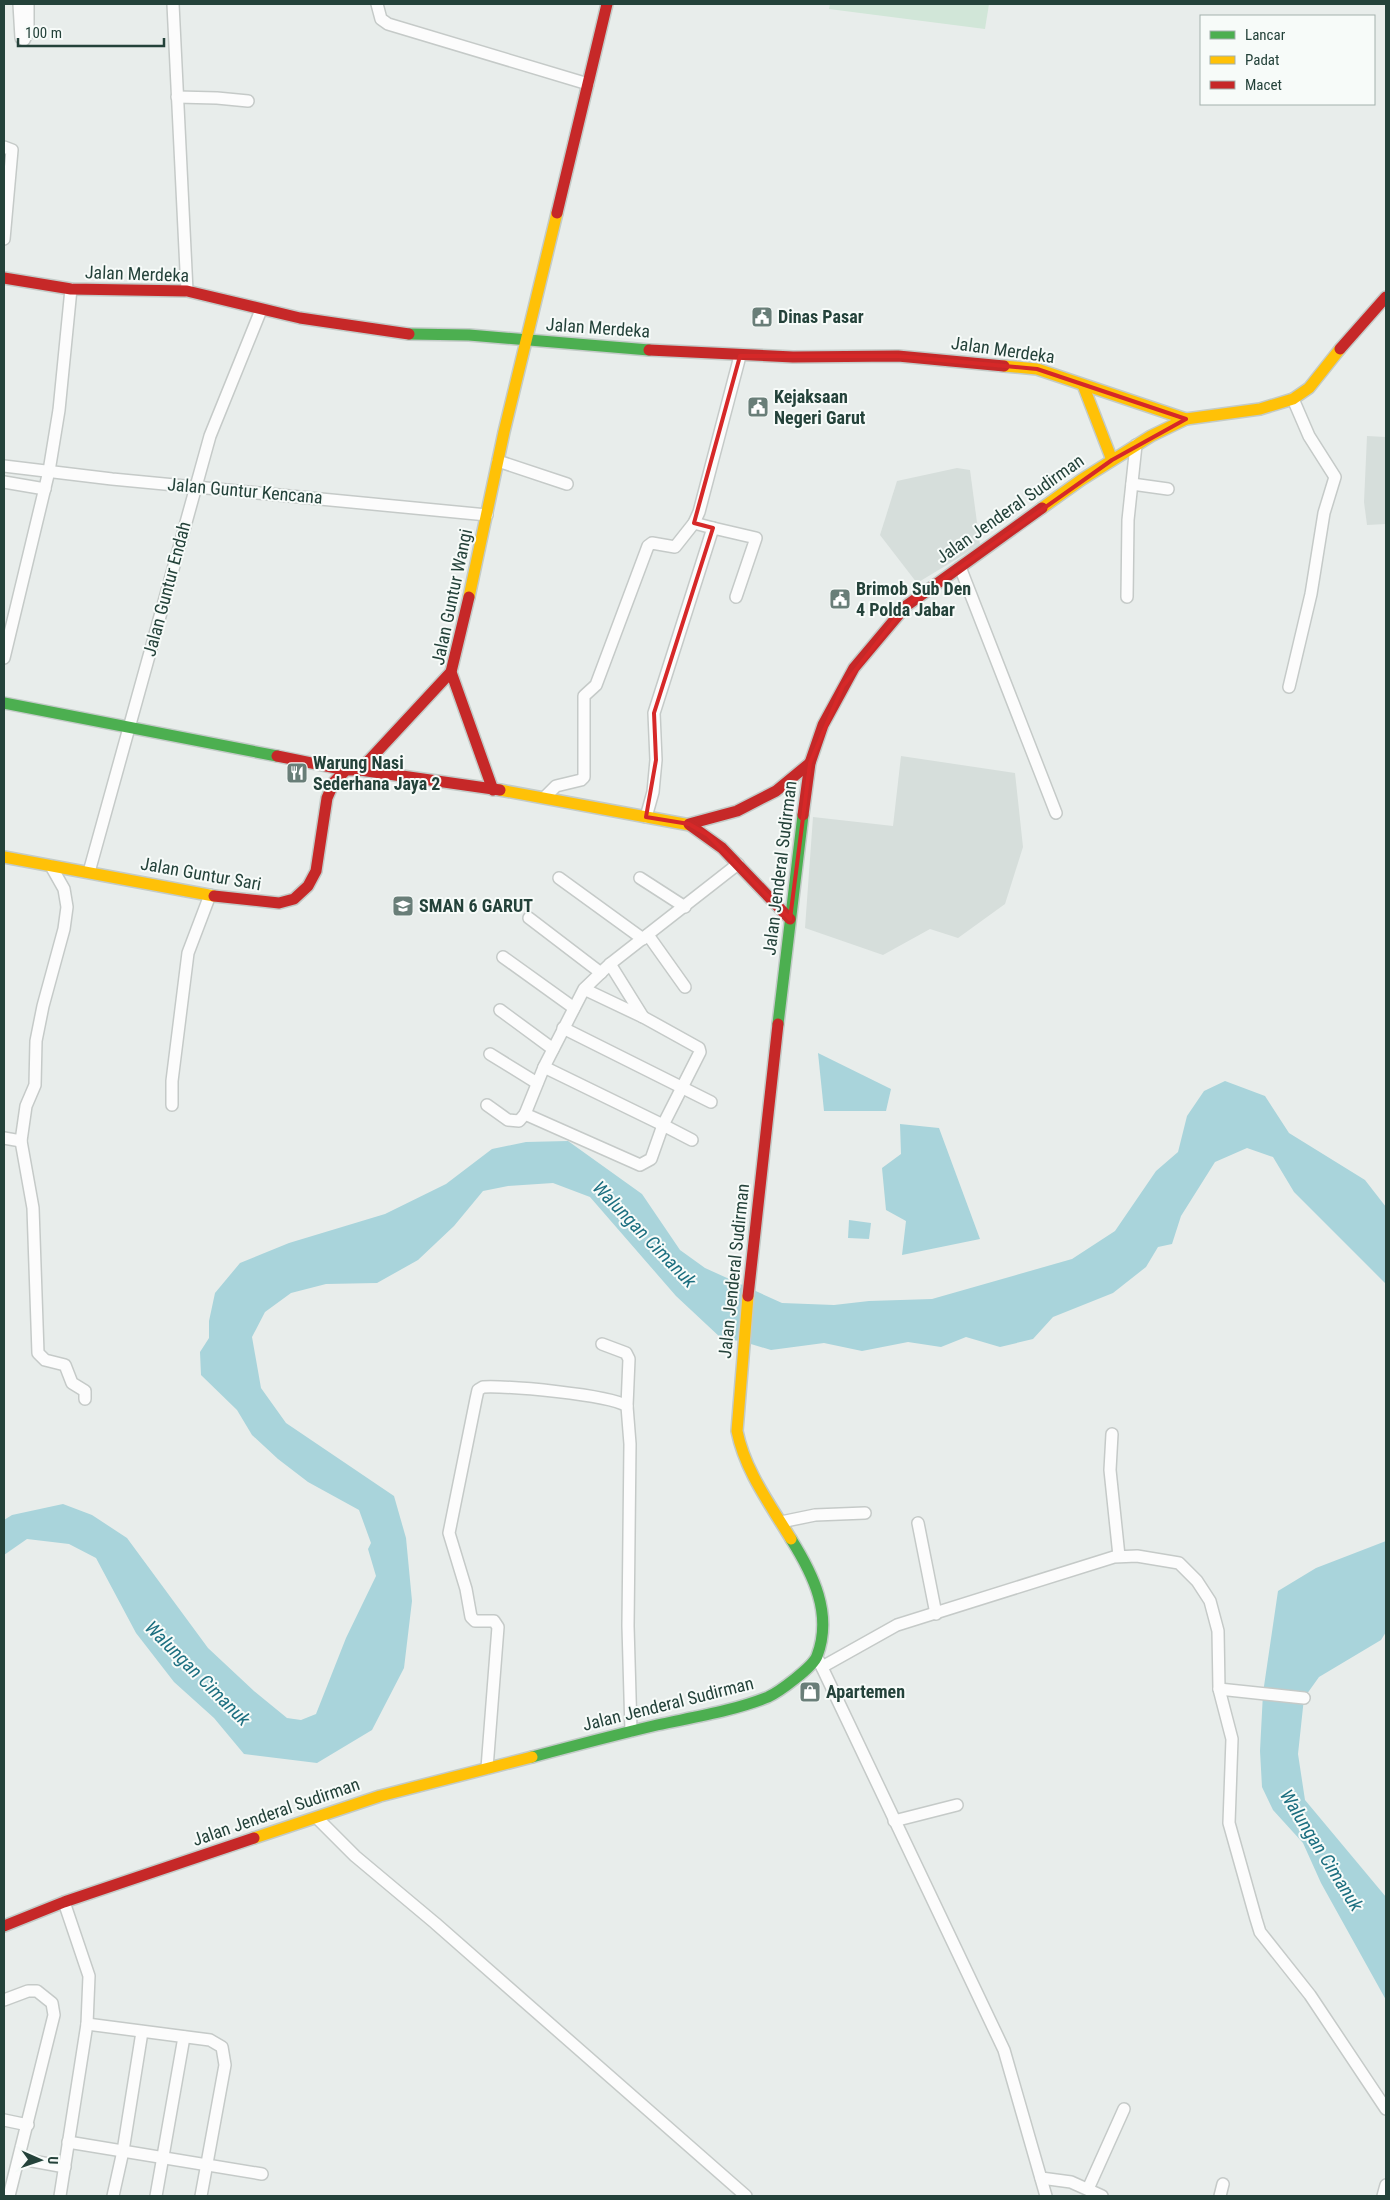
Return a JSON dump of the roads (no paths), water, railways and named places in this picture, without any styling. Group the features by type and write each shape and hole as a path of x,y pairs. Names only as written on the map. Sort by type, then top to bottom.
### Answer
{"street":[{"path":"19,4 21,38 24,40 28,32 28,4"},
{"path":"173,4 187,291"},
{"path":"377,4 382,19 388,24 588,84"},
{"name":"Jalan Guntur Wangi","path":"493,790 451,672 498,461 607,4"},
{"path":"177,97 218,98 248,102"},
{"path":"4,147 12,150 4,239"},
{"name":"Jalan Merdeka","path":"4,278 71,289 187,291 261,310 351,328 400,334 469,335 740,356 898,356 936,358 1037,369 1186,419"},
{"path":"4,658 49,471 58,410 71,289"},
{"name":"Jalan Jenderal Sudirman","path":"4,1926 64,1902 380,1796 631,1731 739,1707 770,1696 807,1669 820,1662 823,1624 819,1592 781,1522 761,1492 740,1446 737,1431 742,1351 790,919 810,763 823,725 854,668 906,606 1136,445 1186,419 1260,409 1294,399 1309,388 1356,328 1381,308 1386,297"},
{"name":"Jalan Guntur Endah","path":"89,872 195,486 214,424 261,310"},
{"path":"544,797 556,786 581,780 584,777 584,696 596,685 648,546 652,543 676,547 694,523 740,356"},
{"path":"1083,385 1112,460"},
{"path":"1289,687 1311,594 1324,513 1335,477 1334,472 1309,436 1294,399"},
{"path":"1127,597 1128,520 1136,445"},
{"path":"498,461 567,484"},
{"name":"Jalan Guntur Kencana","path":"4,466 487,515"},
{"path":"4,482 45,489"},
{"path":"1132,484 1168,489"},
{"path":"694,523 756,539 736,597"},
{"path":"646,817 653,792 656,760 654,713 714,528"},
{"path":"960,568 1056,813"},
{"path":"360,770 451,672"},
{"path":"4,703 346,770 360,770 544,797 689,824 708,835 790,919"},
{"path":"689,824 737,811 776,791 810,763"},
{"name":"Jalan Guntur Sari","path":"4,857 210,895 266,904 279,903 294,899 308,886 316,871 327,798 334,782 346,770"},
{"path":"487,1105 512,1121 519,1121 525,1114 544,1067 584,989 610,964 738,864"},
{"path":"51,866 64,889 68,907 64,929 42,1006 36,1041 35,1085 26,1106 21,1141 33,1208 38,1353 42,1359 65,1365 72,1383 85,1391 85,1400"},
{"path":"559,878 645,937 685,987"},
{"path":"640,878 685,907"},
{"path":"172,1105 172,1080 188,953 210,895"},
{"path":"529,918 601,973"},
{"path":"503,957 574,1008"},
{"path":"610,964 643,1017"},
{"path":"525,1114 640,1165 646,1164 651,1159 663,1125 683,1089 700,1052 699,1048 643,1017 584,989"},
{"path":"500,1010 553,1049"},
{"path":"563,1028 711,1102"},
{"path":"490,1054 537,1083"},
{"path":"544,1067 692,1140"},
{"path":"4,1138 21,1141"},
{"path":"602,1344 626,1353 629,1359 626,1406 630,1444 628,1626 631,1731"},
{"path":"487,1768 498,1627 494,1621 475,1621 470,1617 466,1589 449,1533 478,1390 483,1387 492,1387 549,1391 612,1401 626,1406"},
{"path":"1112,1434 1110,1470 1119,1556"},
{"path":"781,1522 815,1515 865,1513"},
{"path":"918,1523 936,1614"},
{"path":"1046,2196 1004,2050 820,1662 897,1625 1119,1556 1148,1557 1179,1563 1197,1581 1210,1601 1216,1620 1219,1689 1232,1739 1229,1823 1260,1932 1310,1995 1386,2109"},
{"path":"1219,1689 1304,1698"},
{"path":"894,1821 957,1805"},
{"path":"317,1818 355,1856 435,1923 746,2196"},
{"path":"60,2196 87,2024 90,1976 64,1902"},
{"path":"4,2000 35,1990 44,1995 53,2008 54,2019 9,2196"},
{"path":"87,2024 214,2041 220,2044 224,2051 225,2064 201,2196"},
{"path":"113,2196 123,2151 142,2032"},
{"path":"156,2196 184,2037"},
{"path":"1088,2189 1124,2109"},
{"path":"4,2120 28,2125"},
{"path":"68,2142 262,2174"},
{"path":"27,2160 64,2167"},
{"path":"1041,2178 1064,2181 1102,2196"},
{"path":"1220,2196 1223,2184"},
{"path":"1383,2196 1386,2185"}],"water":[{"path":"818,1053 891,1089 886,1111 824,1111"},
{"name":"Walungan Cimanuk","path":"1225,1081 1265,1096 1289,1133 1365,1180 1386,1207 1386,1284 1294,1192 1273,1157 1247,1148 1215,1162 1181,1216 1172,1244 1158,1247 1146,1267 1113,1293 1053,1317 1033,1339 1000,1347 966,1337 941,1347 908,1342 862,1351 824,1343 771,1350 741,1341 722,1339 676,1296 590,1197 553,1183 508,1186 483,1191 454,1226 418,1260 377,1283 326,1284 291,1293 265,1312 252,1337 261,1388 286,1423 394,1496 406,1538 412,1601 404,1668 372,1730 317,1763 244,1754 214,1718 174,1682 136,1633 96,1558 69,1544 27,1539 4,1555 4,1520 12,1515 63,1504 92,1515 127,1538 208,1648 254,1691 287,1718 301,1720 316,1714 346,1638 376,1576 368,1549 371,1543 359,1510 308,1482 278,1459 252,1435 237,1410 201,1375 200,1352 209,1338 209,1321 215,1293 240,1263 289,1243 385,1214 446,1184 492,1149 526,1142 568,1141 642,1194 680,1250 705,1268 782,1303 834,1305 869,1301 932,1299 1072,1259 1115,1231 1156,1171 1178,1152 1187,1116 1204,1091"},
{"path":"900,1124 939,1128 980,1239 902,1255 906,1221 886,1210 882,1168 901,1154"},
{"path":"849,1220 871,1223 869,1239 848,1238"},
{"name":"Walungan Cimanuk","path":"1386,1541 1386,1632 1381,1640 1319,1677 1304,1698 1298,1754 1305,1800 1386,1897 1386,2000 1321,1883 1303,1843 1273,1810 1262,1787 1260,1751 1263,1693 1278,1591 1316,1568"}],"place":[{"name":"Dinas Pasar","path":"762,317"},
{"name":"Kejaksaan Negeri Garut","path":"758,407"},
{"name":"Brimob Sub Den 4 Polda Jabar","path":"840,599"},
{"name":"Warung Nasi Sederhana Jaya 2","path":"297,773"},
{"name":"SMAN 6 GARUT","path":"403,906"},
{"name":"Apartemen","path":"810,1692"}]}
